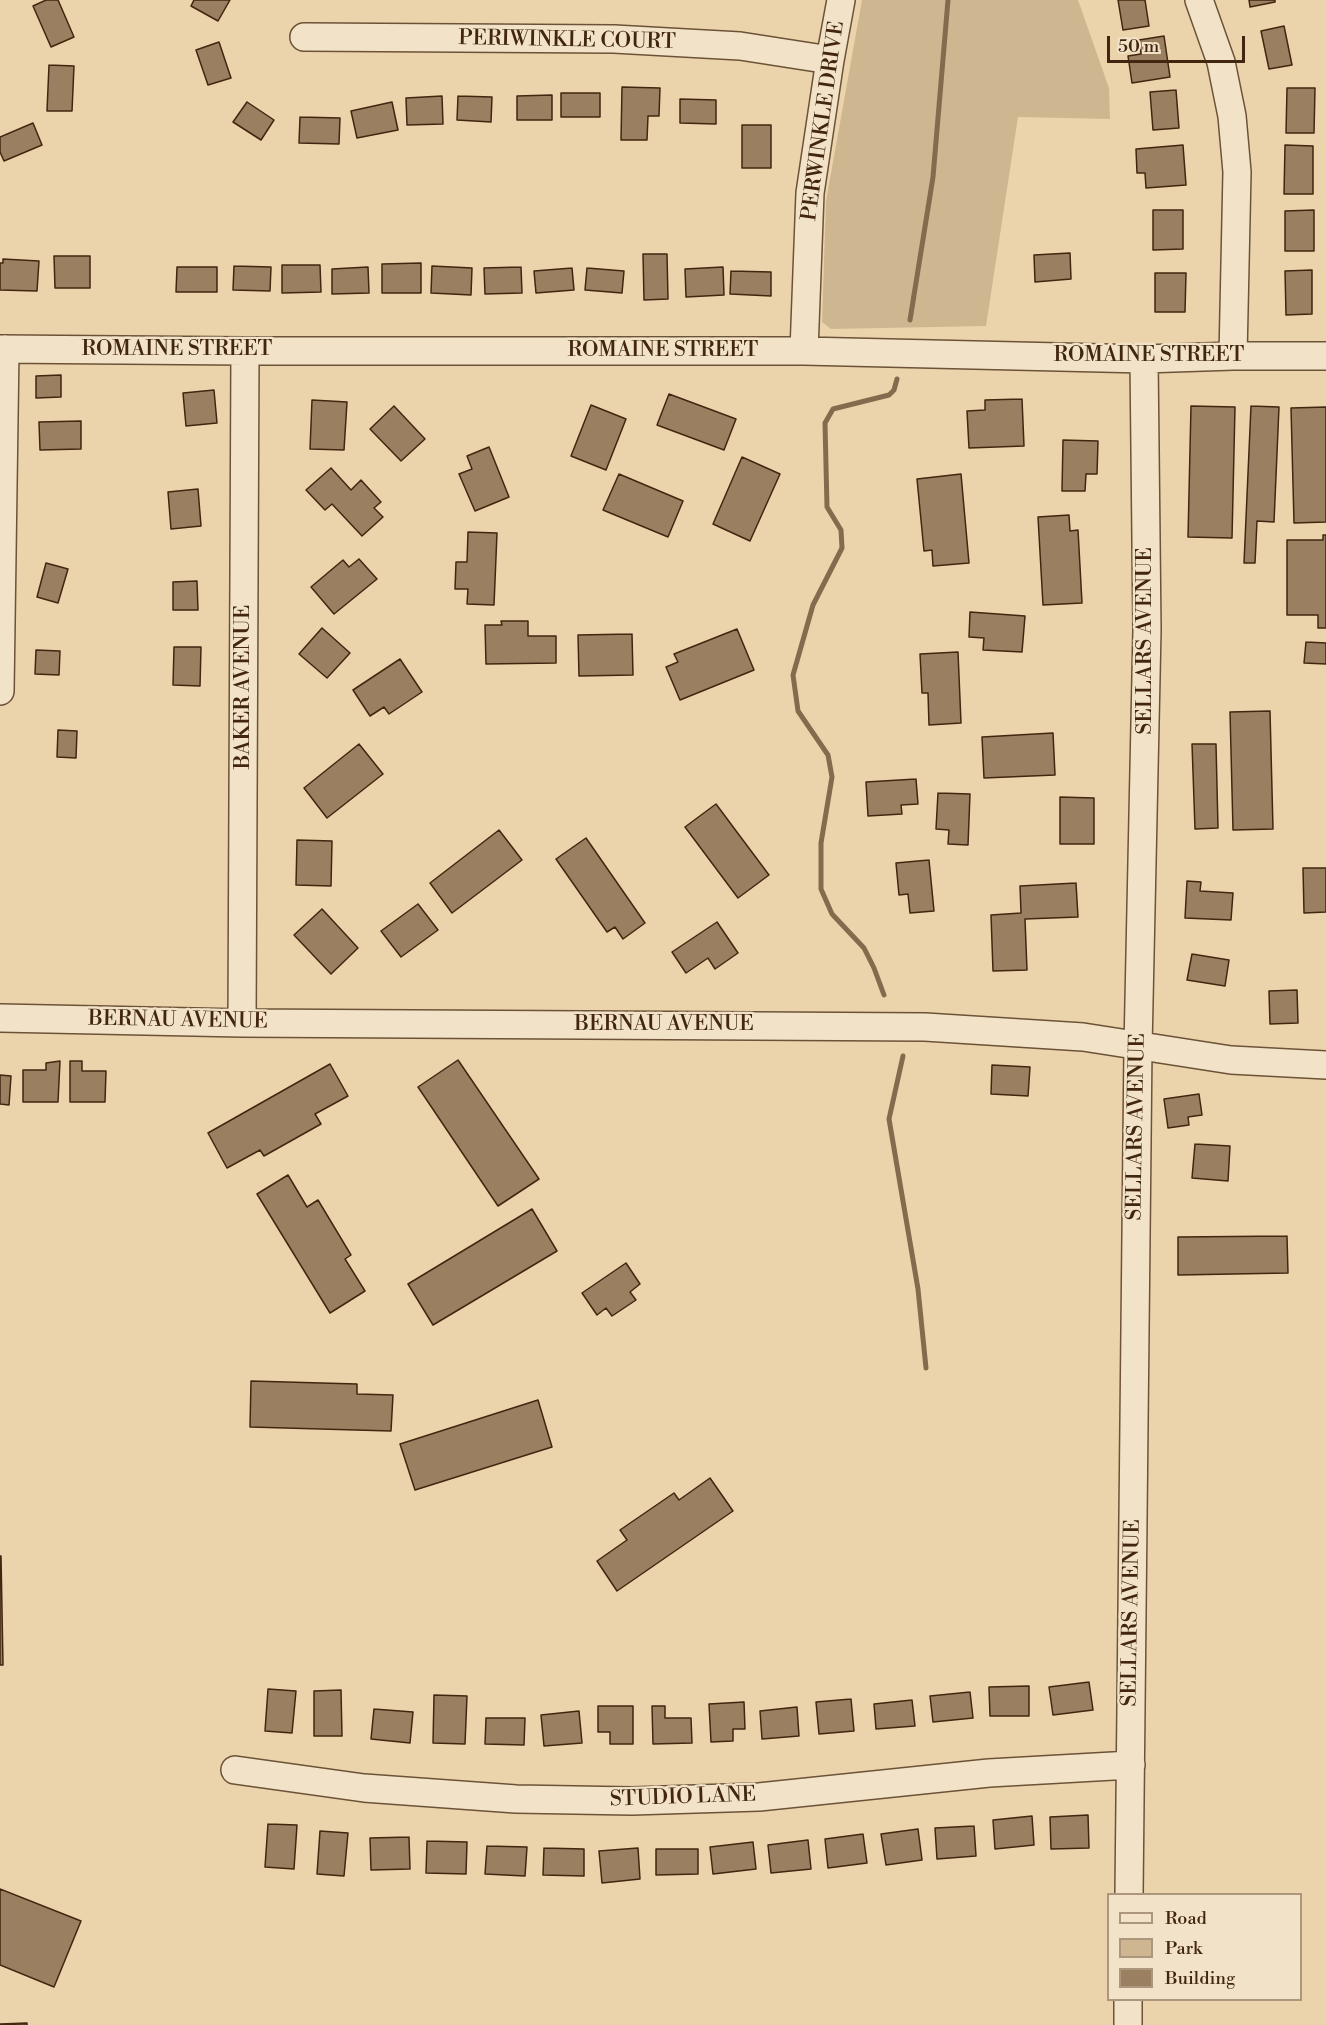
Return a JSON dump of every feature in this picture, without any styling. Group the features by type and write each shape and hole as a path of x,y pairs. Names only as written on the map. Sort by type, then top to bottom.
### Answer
{"street":[{"name":"PERWINKLE DRIVE","path":"804,351 810,193 841,0"},
{"path":"1199,0 1221,62 1232,116 1237,172 1233,356"},
{"name":"PERIWINKLE COURT","path":"304,37 614,39 740,46 830,60"},
{"path":"0,691 3,349"},
{"name":"ROMAINE STREET","path":"3,349 804,351 1144,359 1326,356"},
{"name":"BAKER AVENUE","path":"242,1023 245,351"},
{"name":"SELLARS AVENUE","path":"1129,1893 1138,1047 1148,630 1144,359"},
{"name":"BERNAU AVENUE","path":"0,1018 242,1023 915,1027 1083,1037 1231,1060 1326,1065"},
{"name":"STUDIO LANE","path":"234,1770 364,1788 516,1799 632,1802 759,1797 990,1773 1131,1765"},
{"path":"1128,2001 1128,2025"}],"green space":[{"path":"862,0 1078,0 1109,88 1110,119 1018,117 986,326 831,329 822,322 826,201"}],"building":[{"path":"46,0 58,0 74,37 51,47 33,6"},
{"path":"194,0 230,0 218,21 191,6"},
{"path":"1118,0 1145,0 1149,26 1123,30"},
{"path":"1249,0 1275,0 1275,2 1250,7"},
{"path":"1284,26 1292,65 1269,69 1261,31"},
{"path":"1164,36 1170,77 1132,83 1128,56 1141,54 1139,40"},
{"path":"219,42 231,78 208,85 196,50"},
{"path":"49,65 74,66 72,111 47,111"},
{"path":"622,87 660,88 659,116 648,116 647,140 621,140"},
{"path":"1287,88 1315,88 1314,133 1286,133"},
{"path":"1176,90 1179,128 1153,130 1150,92"},
{"path":"561,93 600,93 600,117 561,117"},
{"path":"552,95 552,120 517,120 517,96"},
{"path":"442,96 443,124 407,125 406,98"},
{"path":"458,96 492,97 491,122 457,120"},
{"path":"680,99 716,100 716,124 680,123"},
{"path":"247,102 274,120 261,140 233,122"},
{"path":"392,102 398,130 357,138 351,111"},
{"path":"300,117 340,118 339,144 299,143"},
{"path":"33,123 42,145 4,161 0,152 0,137"},
{"path":"742,125 771,125 771,168 742,168"},
{"path":"1183,145 1186,185 1146,188 1145,173 1137,173 1136,149"},
{"path":"1285,145 1313,146 1313,194 1284,194"},
{"path":"1153,210 1183,210 1183,249 1153,250"},
{"path":"1314,210 1314,251 1285,251 1285,211"},
{"path":"1070,253 1071,279 1035,282 1034,255"},
{"path":"643,254 667,254 668,299 644,300"},
{"path":"54,256 90,256 90,288 55,288"},
{"path":"3,259 39,261 37,291 0,290 0,263 3,263"},
{"path":"421,263 421,293 382,293 382,264"},
{"path":"282,265 320,265 321,292 282,293"},
{"path":"234,266 271,267 270,291 233,290"},
{"path":"432,266 472,268 471,295 431,293"},
{"path":"177,267 217,267 217,292 176,292"},
{"path":"368,267 369,293 332,294 332,269"},
{"path":"521,267 522,293 485,294 484,268"},
{"path":"723,267 724,295 686,297 685,269"},
{"path":"572,268 574,290 536,293 534,271"},
{"path":"587,268 624,271 622,293 585,290"},
{"path":"1312,270 1312,314 1286,315 1285,271"},
{"path":"731,271 771,272 771,296 730,294"},
{"path":"1155,273 1186,273 1185,312 1155,312"},
{"path":"61,375 61,397 36,398 36,376"},
{"path":"214,390 217,423 186,426 183,393"},
{"path":"669,394 736,419 724,450 657,425"},
{"path":"1022,399 1024,446 969,448 967,411 985,410 985,400"},
{"path":"312,400 347,402 344,450 310,449"},
{"path":"591,405 626,419 606,470 571,456"},
{"path":"394,406 425,439 401,461 370,429"},
{"path":"1191,406 1235,407 1232,538 1188,537"},
{"path":"1251,406 1279,407 1274,522 1257,521 1255,563 1244,563"},
{"path":"1326,407 1326,522 1294,523 1291,408"},
{"path":"81,421 81,449 40,450 39,422"},
{"path":"1063,440 1098,441 1097,474 1086,474 1085,491 1062,491"},
{"path":"489,447 509,497 475,511 459,474 472,469 467,456"},
{"path":"742,457 780,474 750,541 713,524"},
{"path":"331,468 351,490 361,480 381,502 374,508 383,517 362,536 332,504 325,510 306,490"},
{"path":"619,474 683,501 668,537 603,510"},
{"path":"961,474 969,563 933,566 932,550 924,551 917,479"},
{"path":"198,489 201,526 171,529 168,492"},
{"path":"1069,515 1070,531 1078,530 1082,603 1043,605 1038,517"},
{"path":"468,532 497,533 494,605 467,604 468,589 455,589 456,562 467,562"},
{"path":"1323,535 1326,535 1326,628 1318,628 1318,615 1287,615 1287,540 1323,540"},
{"path":"359,559 377,579 334,614 311,587 343,560 349,567"},
{"path":"46,563 68,569 58,603 37,597"},
{"path":"197,581 198,610 173,610 173,582"},
{"path":"970,612 1025,616 1022,652 983,650 984,638 969,637"},
{"path":"501,621 528,621 528,636 556,636 556,663 486,664 485,625 502,625"},
{"path":"322,628 350,653 327,678 299,654"},
{"path":"737,629 754,670 680,700 666,667 678,662 674,654"},
{"path":"632,634 633,675 579,676 578,635"},
{"path":"1306,642 1326,643 1326,664 1304,663"},
{"path":"174,647 201,647 200,686 173,685"},
{"path":"36,650 60,651 59,675 35,674"},
{"path":"958,652 961,723 929,725 928,693 922,693 920,654"},
{"path":"400,659 422,692 389,714 384,707 370,716 353,690"},
{"path":"1270,711 1273,829 1233,830 1230,712"},
{"path":"58,730 77,731 76,758 57,757"},
{"path":"1053,733 1055,775 984,778 982,737"},
{"path":"359,744 383,774 327,818 304,788"},
{"path":"1192,744 1216,744 1218,828 1195,829"},
{"path":"916,779 918,804 901,805 902,814 868,816 866,782"},
{"path":"938,793 970,794 968,845 948,844 949,830 936,829"},
{"path":"1060,797 1094,798 1094,844 1060,844"},
{"path":"716,804 769,875 738,898 685,827"},
{"path":"499,830 522,860 452,913 430,883"},
{"path":"586,838 645,923 623,939 615,927 607,932 556,859"},
{"path":"297,840 332,841 331,886 296,885"},
{"path":"929,860 934,911 910,913 908,894 899,895 896,863"},
{"path":"1303,868 1326,868 1326,912 1304,913"},
{"path":"1187,881 1201,882 1200,891 1233,893 1231,920 1185,918"},
{"path":"1076,883 1078,917 1025,919 1027,970 993,971 991,915 1021,913 1020,886"},
{"path":"418,904 438,930 401,957 381,931"},
{"path":"322,909 358,948 331,974 294,935"},
{"path":"717,922 738,953 715,969 708,958 686,973 672,952"},
{"path":"1192,954 1229,960 1225,986 1187,980"},
{"path":"1297,990 1298,1023 1270,1024 1269,991"},
{"path":"458,1060 539,1179 498,1206 418,1087"},
{"path":"60,1061 58,1102 23,1102 23,1070 46,1070 46,1063"},
{"path":"70,1061 82,1061 82,1071 106,1071 105,1102 70,1102"},
{"path":"330,1064 348,1096 315,1114 321,1124 264,1156 260,1150 227,1168 208,1133"},
{"path":"992,1065 1030,1067 1028,1096 991,1094"},
{"path":"0,1075 11,1076 9,1105 0,1104"},
{"path":"1199,1094 1202,1115 1188,1117 1189,1125 1168,1128 1164,1099"},
{"path":"1195,1144 1230,1146 1228,1181 1192,1178"},
{"path":"288,1175 307,1207 318,1200 351,1255 345,1259 365,1291 330,1313 257,1194"},
{"path":"532,1209 557,1251 433,1325 408,1284"},
{"path":"1287,1236 1288,1273 1178,1275 1178,1237"},
{"path":"626,1263 640,1284 630,1292 636,1300 612,1316 606,1308 597,1315 582,1293"},
{"path":"251,1381 357,1384 357,1394 393,1395 391,1431 250,1427"},
{"path":"538,1400 552,1447 415,1490 400,1444"},
{"path":"710,1478 733,1511 617,1591 597,1561 627,1540 620,1530 674,1493 679,1500"},
{"path":"1,1556 3,1665 0,1665"},
{"path":"1089,1682 1093,1710 1053,1715 1049,1687"},
{"path":"1029,1686 1029,1716 990,1716 989,1687"},
{"path":"268,1689 296,1691 292,1733 265,1731"},
{"path":"341,1690 342,1736 314,1736 314,1691"},
{"path":"970,1692 973,1718 933,1722 930,1696"},
{"path":"434,1695 467,1696 465,1744 433,1743"},
{"path":"851,1699 854,1731 819,1734 816,1702"},
{"path":"912,1700 915,1726 876,1729 874,1704"},
{"path":"744,1702 745,1729 733,1729 733,1741 711,1742 709,1704"},
{"path":"598,1706 633,1706 633,1744 610,1744 610,1732 598,1732"},
{"path":"652,1706 665,1706 665,1718 691,1718 692,1743 653,1744"},
{"path":"797,1707 799,1736 762,1739 760,1711"},
{"path":"374,1709 413,1712 410,1743 371,1739"},
{"path":"579,1711 582,1743 544,1746 541,1715"},
{"path":"486,1718 525,1718 524,1745 485,1744"},
{"path":"1088,1815 1089,1848 1051,1849 1050,1817"},
{"path":"1032,1816 1034,1845 995,1849 993,1820"},
{"path":"268,1824 297,1825 294,1869 265,1867"},
{"path":"974,1826 976,1856 937,1859 935,1828"},
{"path":"918,1829 922,1860 886,1865 881,1834"},
{"path":"320,1831 348,1833 344,1876 317,1874"},
{"path":"863,1834 867,1863 828,1868 825,1839"},
{"path":"409,1837 410,1869 371,1870 370,1838"},
{"path":"808,1840 811,1869 771,1873 768,1845"},
{"path":"427,1841 467,1842 466,1874 426,1873"},
{"path":"753,1842 756,1869 713,1874 710,1847"},
{"path":"487,1846 527,1847 525,1876 485,1874"},
{"path":"544,1848 584,1849 584,1876 543,1875"},
{"path":"638,1848 640,1879 602,1883 599,1851"},
{"path":"656,1849 698,1849 698,1874 656,1875"},
{"path":"0,1889 81,1921 54,1987 0,1965"},
{"path":"27,2023 27,2025 0,2025 0,2024"}],"waterway":[{"path":"910,320 933,177 948,0"},
{"path":"884,995 864,948 832,914 821,889 821,843 832,777 828,755 798,711 793,675 813,605 842,548 841,530 827,507 825,423 833,409 889,395 894,390 897,379"},
{"path":"903,1056 889,1119 918,1289 926,1368"}]}
